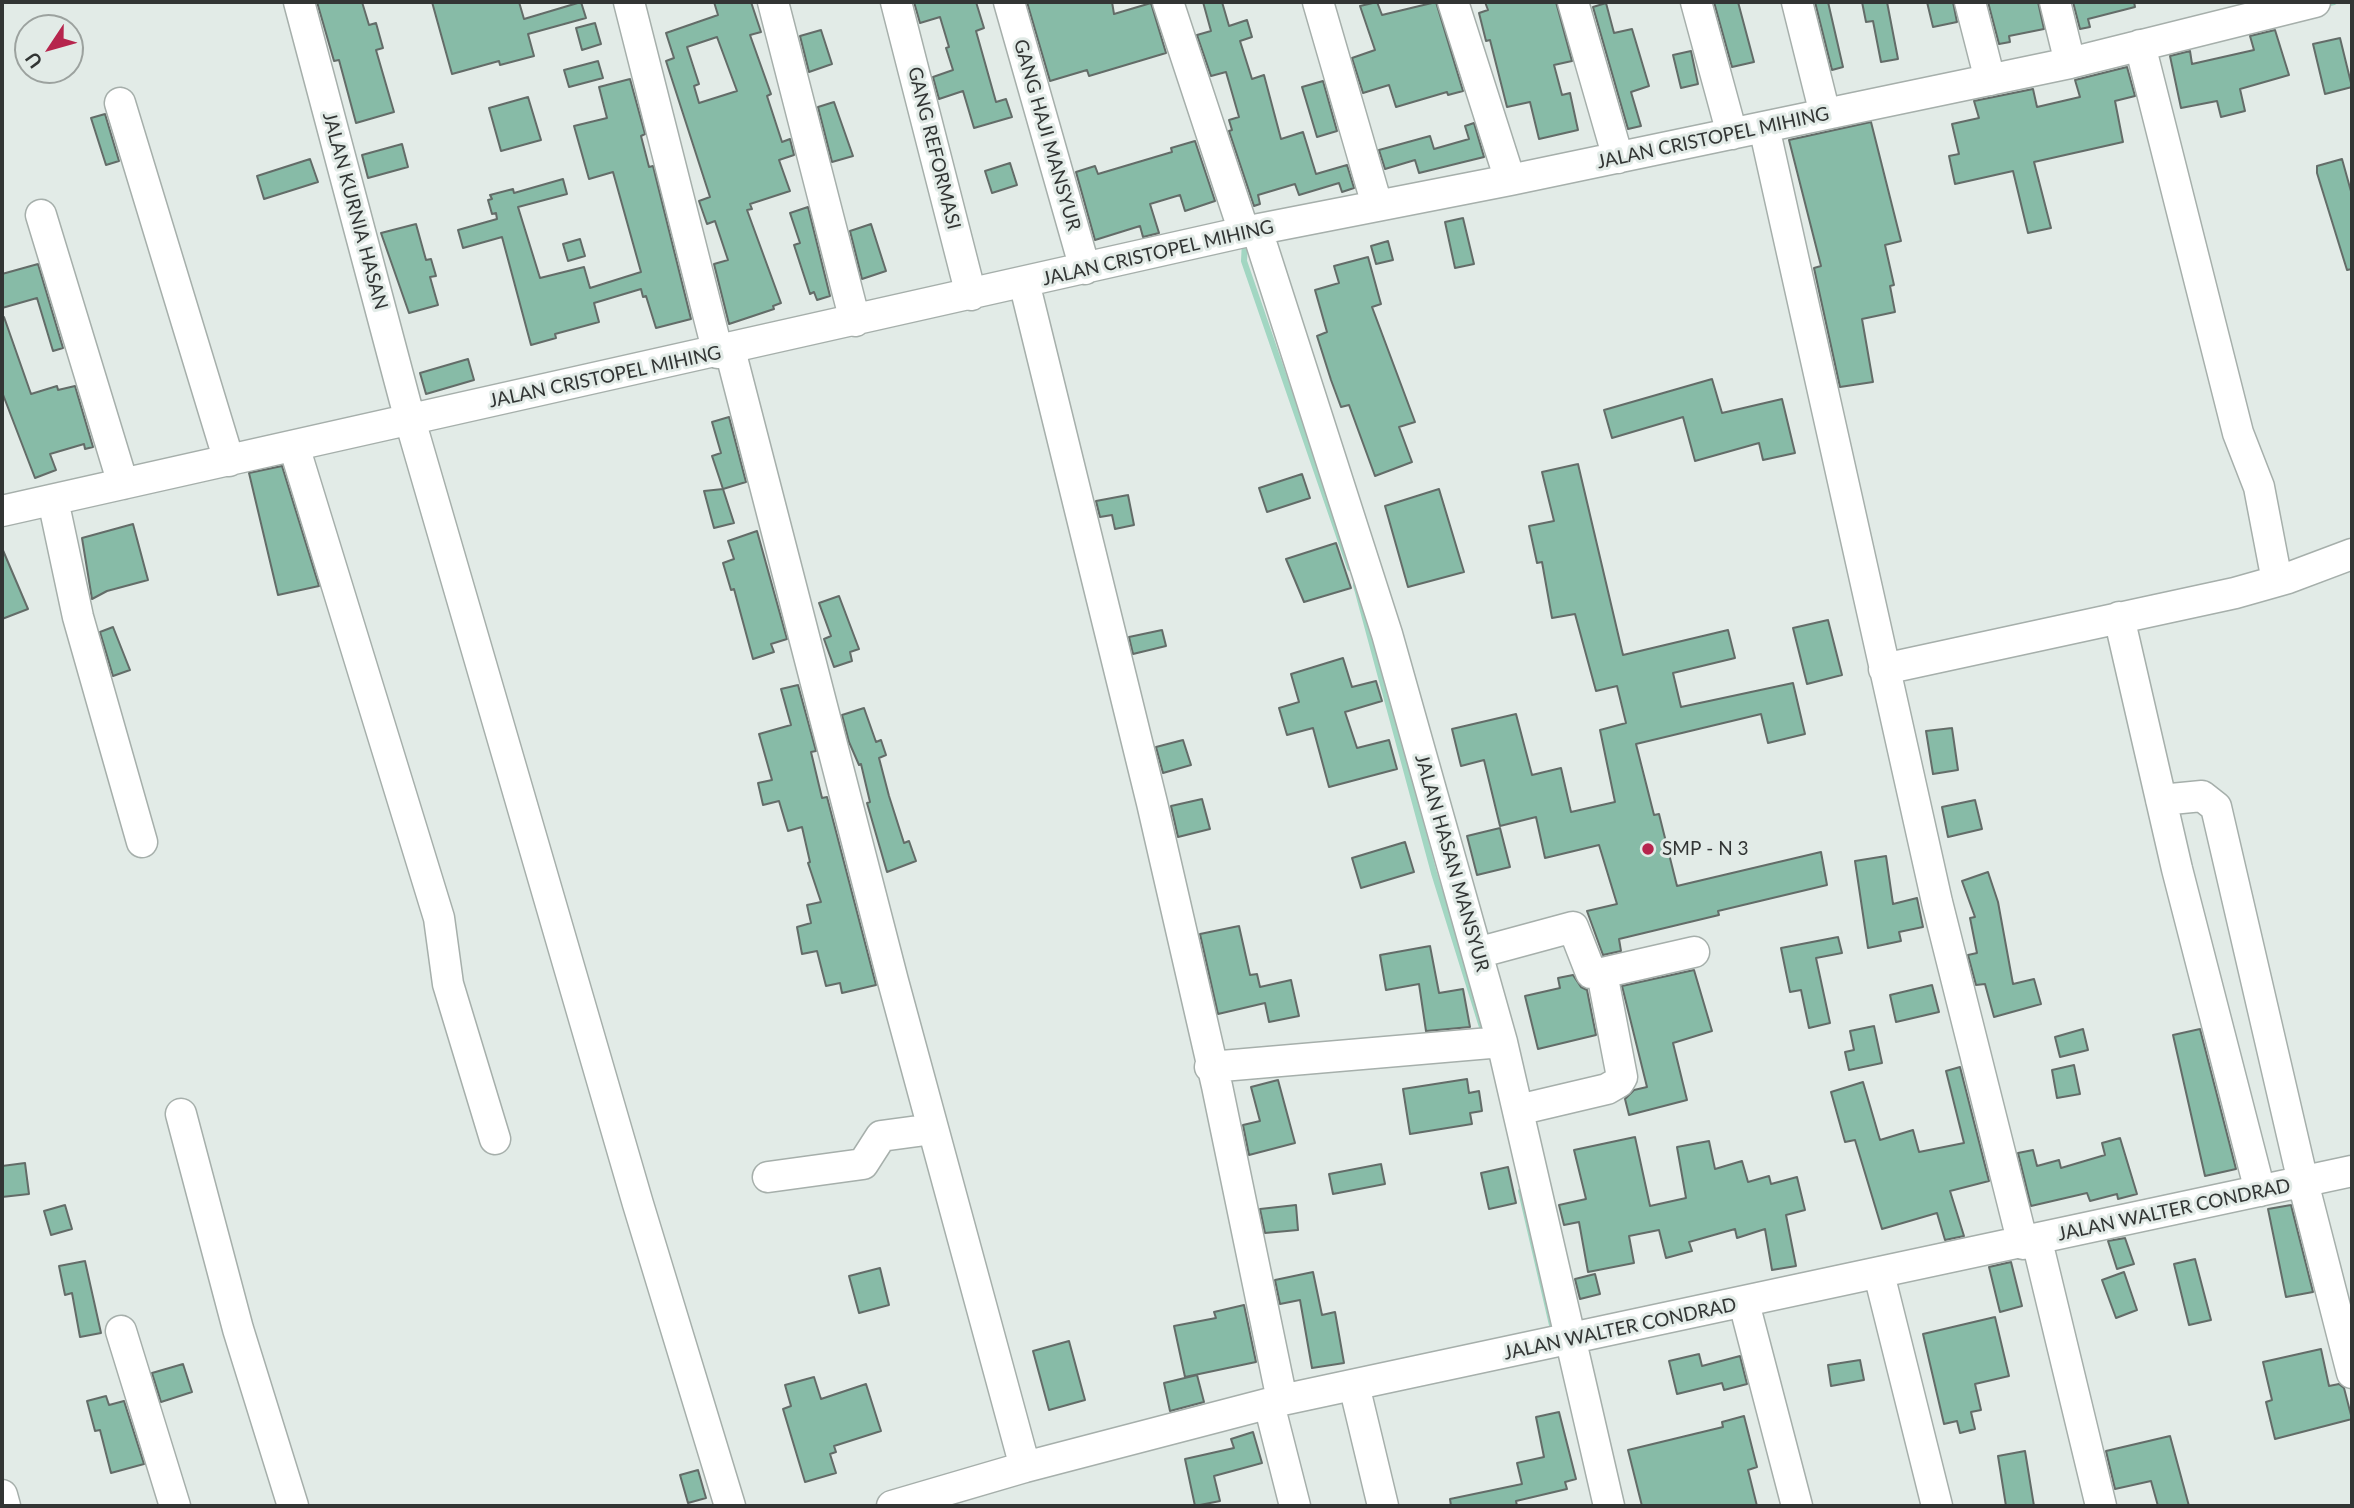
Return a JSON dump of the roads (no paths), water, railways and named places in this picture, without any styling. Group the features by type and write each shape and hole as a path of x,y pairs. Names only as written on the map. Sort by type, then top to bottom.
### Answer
{"street":[{"name":"JALAN KURNIA HASAN","path":"299,2 410,420 638,1204 730,1506"},
{"path":"629,2 1026,1467"},
{"path":"773,2 855,321"},
{"name":"GANG REFORMASI","path":"897,2 971,295"},
{"name":"GANG HAJI MANSYUR","path":"1009,2 1085,269"},
{"name":"JALAN HASAN MANSYUR","path":"1168,2 1251,231 1387,634 1502,1042 1609,1506"},
{"path":"1318,2 1377,205"},
{"path":"1453,2 1510,180"},
{"path":"1573,2 1618,158"},
{"path":"1696,2 1732,134"},
{"path":"1797,2 1825,114"},
{"path":"1970,2 1990,80"},
{"path":"2055,2 2070,63"},
{"name":"JALAN CRISTOPEL MIHING","path":"2,511 1251,231 1618,158 2070,63 2140,45 2236,11 2315,2"},
{"path":"2140,45 2238,433 2259,486 2277,581"},
{"path":"120,103 229,460"},
{"path":"1764,127 1846,483 1884,669 1937,902 2101,1506"},
{"path":"41,215 123,484"},
{"path":"1024,282 1152,803 1210,1067 1295,1506"},
{"path":"294,446 439,918 448,984 495,1139"},
{"path":"53,500 78,617 142,842"},
{"path":"1884,669 2277,581 2352,554"},
{"path":"2119,617 2161,800 2260,1191"},
{"path":"2161,800 2202,796 2216,807 2303,1182 2352,1373"},
{"path":"1477,953 1573,927 1591,973 1602,973 1694,952"},
{"path":"1518,1110 1607,1088 1621,1079 1602,973"},
{"path":"1210,1067 1502,1042"},
{"path":"181,1114 238,1329 293,1506"},
{"path":"768,1177 863,1164 879,1137 891,1133 933,1129"},
{"name":"JALAN WALTER CONDRAD","path":"892,1506 1026,1467 1276,1402 2352,1171"},
{"path":"1879,1274 1937,1506"},
{"path":"1744,1303 1797,1506"},
{"path":"121,1331 175,1506"},
{"path":"1354,1385 1383,1506"},
{"path":"2,1495 5,1506"}],"waterway":[{"path":"2322,5 2334,2"},
{"path":"1245,241 1244,261 1350,568"},
{"path":"1356,585 1434,873 1482,1027"},
{"path":"1521,1191 1552,1325"}],"place":[{"name":"SMP - N 3","path":"1648,849"}]}
